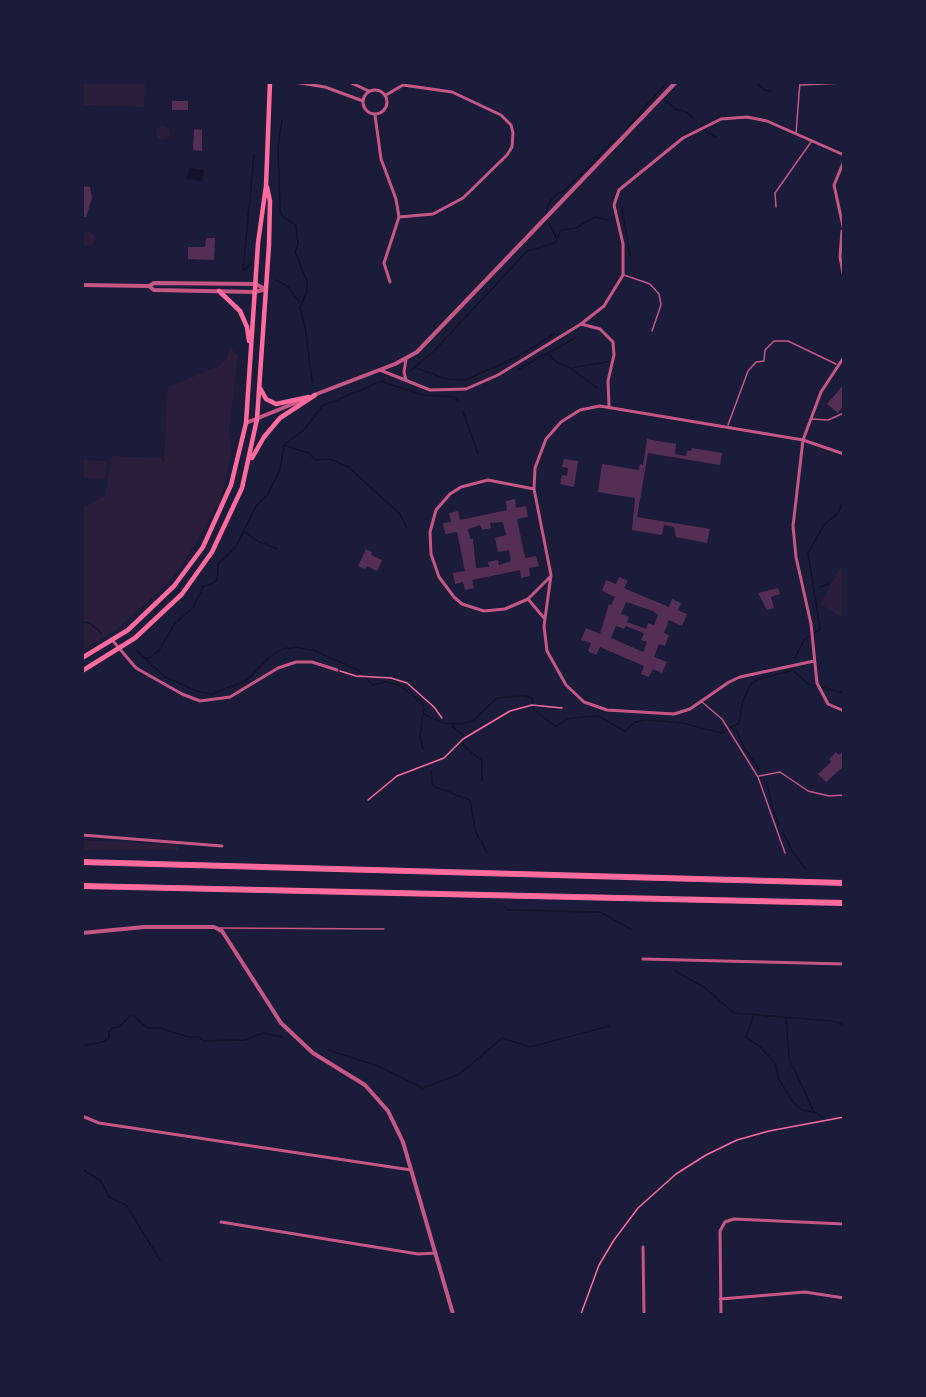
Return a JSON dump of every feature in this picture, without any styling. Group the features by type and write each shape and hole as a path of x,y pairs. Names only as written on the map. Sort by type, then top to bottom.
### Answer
{"highway":[{"path":"82,862 843,883"},
{"path":"82,887 843,903"}],"main road":[{"path":"82,658 113,640 159,603 203,547 231,485 246,423 255,284 262,202 266,186 270,82"},
{"path":"82,670 119,650 167,611 197,575 223,532 249,463 257,419 270,201 266,186"},
{"path":"219,291 235,305 245,319 250,354"},
{"path":"259,384 266,399 276,404 315,395"},
{"path":"249,463 273,426 315,395"}],"street":[{"path":"294,82 326,87 363,101"},
{"path":"349,82 369,91 380,90 386,95"},
{"path":"246,423 406,359 427,342 676,82"},
{"path":"386,95 403,85 453,92 501,115 511,125 513,133 512,147 507,155 458,202 433,214 399,217"},
{"path":"369,91 363,101 364,108 375,115 381,159 396,199 399,217 384,263 390,282"},
{"path":"375,115 386,108 386,95"},
{"path":"380,370 421,388 440,391 476,387 581,324 611,298 623,275 623,244 615,214 615,198 633,177 682,138 721,118 758,119 843,155"},
{"path":"843,161 834,185 843,230 840,257 843,278"},
{"path":"82,285 255,284 266,289"},
{"path":"148,286 154,290 255,292 266,289"},
{"path":"581,324 600,329 613,342 609,406"},
{"path":"843,357 836,364 821,392 803,440 793,538 812,632 817,683 828,704 843,711"},
{"path":"406,359 404,372 407,381"},
{"path":"814,661 729,681 702,702 683,712 670,714 606,710 584,702 566,685 551,661 544,637 551,575 534,489 537,458 553,430 580,410 609,406 728,425 803,440 843,454"},
{"path":"534,489 488,480 460,487 436,510 430,532 434,567 446,589 462,604 484,611 495,611 528,599 551,575"},
{"path":"528,599 545,618"},
{"path":"113,640 136,668 182,694 200,701 230,697 278,668 296,662 312,662 337,670"},
{"path":"82,835 222,846"},
{"path":"82,933 144,927 219,928 281,1023 302,1044 354,1076 382,1103 399,1131 453,1314"},
{"path":"643,959 843,964"},
{"path":"82,1116 99,1123 411,1170"},
{"path":"721,1314 720,1231 725,1222 734,1219 843,1224"},
{"path":"221,1222 418,1254 436,1253"},
{"path":"643,1247 644,1314"},
{"path":"720,1299 805,1292 843,1298"}],"lane":[{"path":"796,134 800,84 843,83"},
{"path":"776,207 776,193 811,141"},
{"path":"623,275 650,285 659,294 661,304 652,331"},
{"path":"728,425 748,371 756,362 764,361 769,345 780,340 808,350 836,364"},
{"path":"811,419 828,420 843,412"},
{"path":"702,702 731,732 758,777 785,853"},
{"path":"758,777 780,772 808,791 829,796 843,795"},
{"path":"219,928 384,928"}],"path":[{"path":"337,670 407,682 434,707 442,718"},
{"path":"368,800 397,776 444,758 463,740 502,715 532,705 562,708"},
{"path":"581,1314 599,1265 614,1240 638,1208 676,1174 706,1155 737,1140 769,1131 843,1118"}],"shaded area":[{"path":"83,82 145,83 144,107 83,105"},
{"path":"163,126 168,128 170,133 168,138 163,140 158,138 156,133 158,128"},
{"path":"190,168 204,170 202,181 186,179"},
{"path":"88,232 93,234 95,239 93,244 88,246 83,244 81,239 83,234"},
{"path":"230,347 238,356 229,429 231,454 220,502 183,564 167,584 116,630 83,650 83,507 105,496 112,456 160,458 164,462 168,387 217,367 226,360"},
{"path":"83,460 107,461 105,478 83,478"},
{"path":"843,563 843,618 820,604"},
{"path":"82,840 177,845 178,850 83,850"}],"building":[{"path":"172,101 188,101 188,110 172,110"},
{"path":"194,129 202,130 202,151 193,150"},
{"path":"82,186 90,187 92,198 86,217 82,217"},
{"path":"206,238 215,238 214,260 188,259 188,247 205,247"},
{"path":"844,384 844,405 838,413 827,404"},
{"path":"647,439 676,444 675,454 686,456 687,451 691,451 692,448 722,453 720,465 648,453 637,517 710,529 707,543 676,537 674,527 664,525 662,535 632,530 635,498 598,492 602,464 639,470 640,464 643,465"},
{"path":"564,459 578,461 574,487 560,484 562,475 567,476 568,468 562,467"},
{"path":"515,499 516,508 526,506 528,517 517,519 525,558 536,556 539,566 529,568 530,576 521,578 520,570 472,580 474,588 465,590 463,582 455,584 453,573 465,571 457,532 445,534 443,523 451,522 449,513 458,511 460,520 507,510 506,501","holes":["503,522 506,535 495,538 498,552 509,550 511,561 499,565 498,560 488,562 489,567 476,568 473,539 470,539 468,529 480,525 482,530 491,528 490,523"]},
{"path":"366,549 372,552 371,555 382,560 377,571 367,566 365,569 358,566"},
{"path":"619,577 628,581 624,588 669,607 672,599 681,603 678,610 687,614 682,626 669,620 664,633 669,635 665,646 659,644 654,657 667,662 662,673 653,669 649,677 641,674 644,666 600,647 596,655 588,651 591,643 581,640 586,628 600,634 609,604 611,605 615,597 602,591 606,580 616,584","holes":["626,602 653,611 658,615 654,625 648,623 646,629 627,622 629,617 621,614","616,626 624,629 626,626 644,633 641,640 647,642 643,652 611,638"]},
{"path":"778,588 780,594 771,597 774,608 767,610 758,593"},
{"path":"844,751 844,766 826,782 818,774 831,762 829,759 836,752 839,755"}],"waterway":[{"path":"628,126 667,82"},
{"path":"756,82 764,90 771,91"},
{"path":"665,100 676,109 687,112 694,119"},
{"path":"282,120 278,147 280,210 282,216 296,225 298,244 295,252 307,281 307,291 300,308 305,326 312,381"},
{"path":"704,130 716,137"},
{"path":"546,214 548,204 557,194 565,190 614,140"},
{"path":"243,270 254,155"},
{"path":"622,207 630,256"},
{"path":"410,371 435,350 527,251 555,243 561,230 576,228 595,217 608,220"},
{"path":"547,219 557,239"},
{"path":"244,270 251,264"},
{"path":"276,280 287,286 299,301"},
{"path":"416,368 447,379 465,380 515,358 554,334"},
{"path":"519,369 575,338"},
{"path":"548,354 597,388"},
{"path":"571,368 607,362"},
{"path":"145,658 150,658 159,650 174,625 193,607 203,587 217,581 218,564 235,548 256,506 268,494 280,469 284,445 305,429 322,406 385,380"},
{"path":"383,382 423,395 455,397 458,401"},
{"path":"463,412 478,454"},
{"path":"284,445 308,453 316,460 330,459 348,467 400,514 406,527"},
{"path":"795,658 804,640 820,629 808,553 824,525 838,513 844,500"},
{"path":"245,532 259,542 278,549"},
{"path":"820,587 829,584"},
{"path":"82,622 90,623 101,633"},
{"path":"136,650 165,677 197,691 212,694 247,680 270,657 282,649 298,647 315,651 358,670 373,685 385,682 399,685 420,701 424,707 420,736 423,749"},
{"path":"423,714 443,723 463,724 475,719 497,698 524,696 532,698 534,710 555,726 571,718 598,716 625,731 635,722 647,720 683,723 721,733 739,723 743,700 751,684 759,679 793,670"},
{"path":"794,671 808,684 844,693"},
{"path":"452,726 463,735 463,745 482,761 482,781"},
{"path":"735,726 744,748 759,769"},
{"path":"431,771 432,783 435,787 470,800 476,833 487,852"},
{"path":"767,782 772,807 779,825"},
{"path":"783,833 792,851 806,869"},
{"path":"505,907 508,910 600,912 632,930"},
{"path":"675,971 704,987 734,1013 832,1021 844,1025"},
{"path":"754,1014 746,1037 759,1046 776,1064 778,1078 793,1102 802,1110 817,1113 824,1119"},
{"path":"82,1046 103,1042 109,1038 109,1032 113,1028 119,1027 129,1017 134,1016 147,1028 160,1028 189,1037 199,1037 203,1041 245,1040 263,1033 282,1037"},
{"path":"786,1018 789,1058 814,1112"},
{"path":"328,1050 378,1066 423,1088 460,1074 502,1038 530,1047 609,1026"},
{"path":"82,1169 101,1181 109,1197 126,1205 160,1260"}]}
